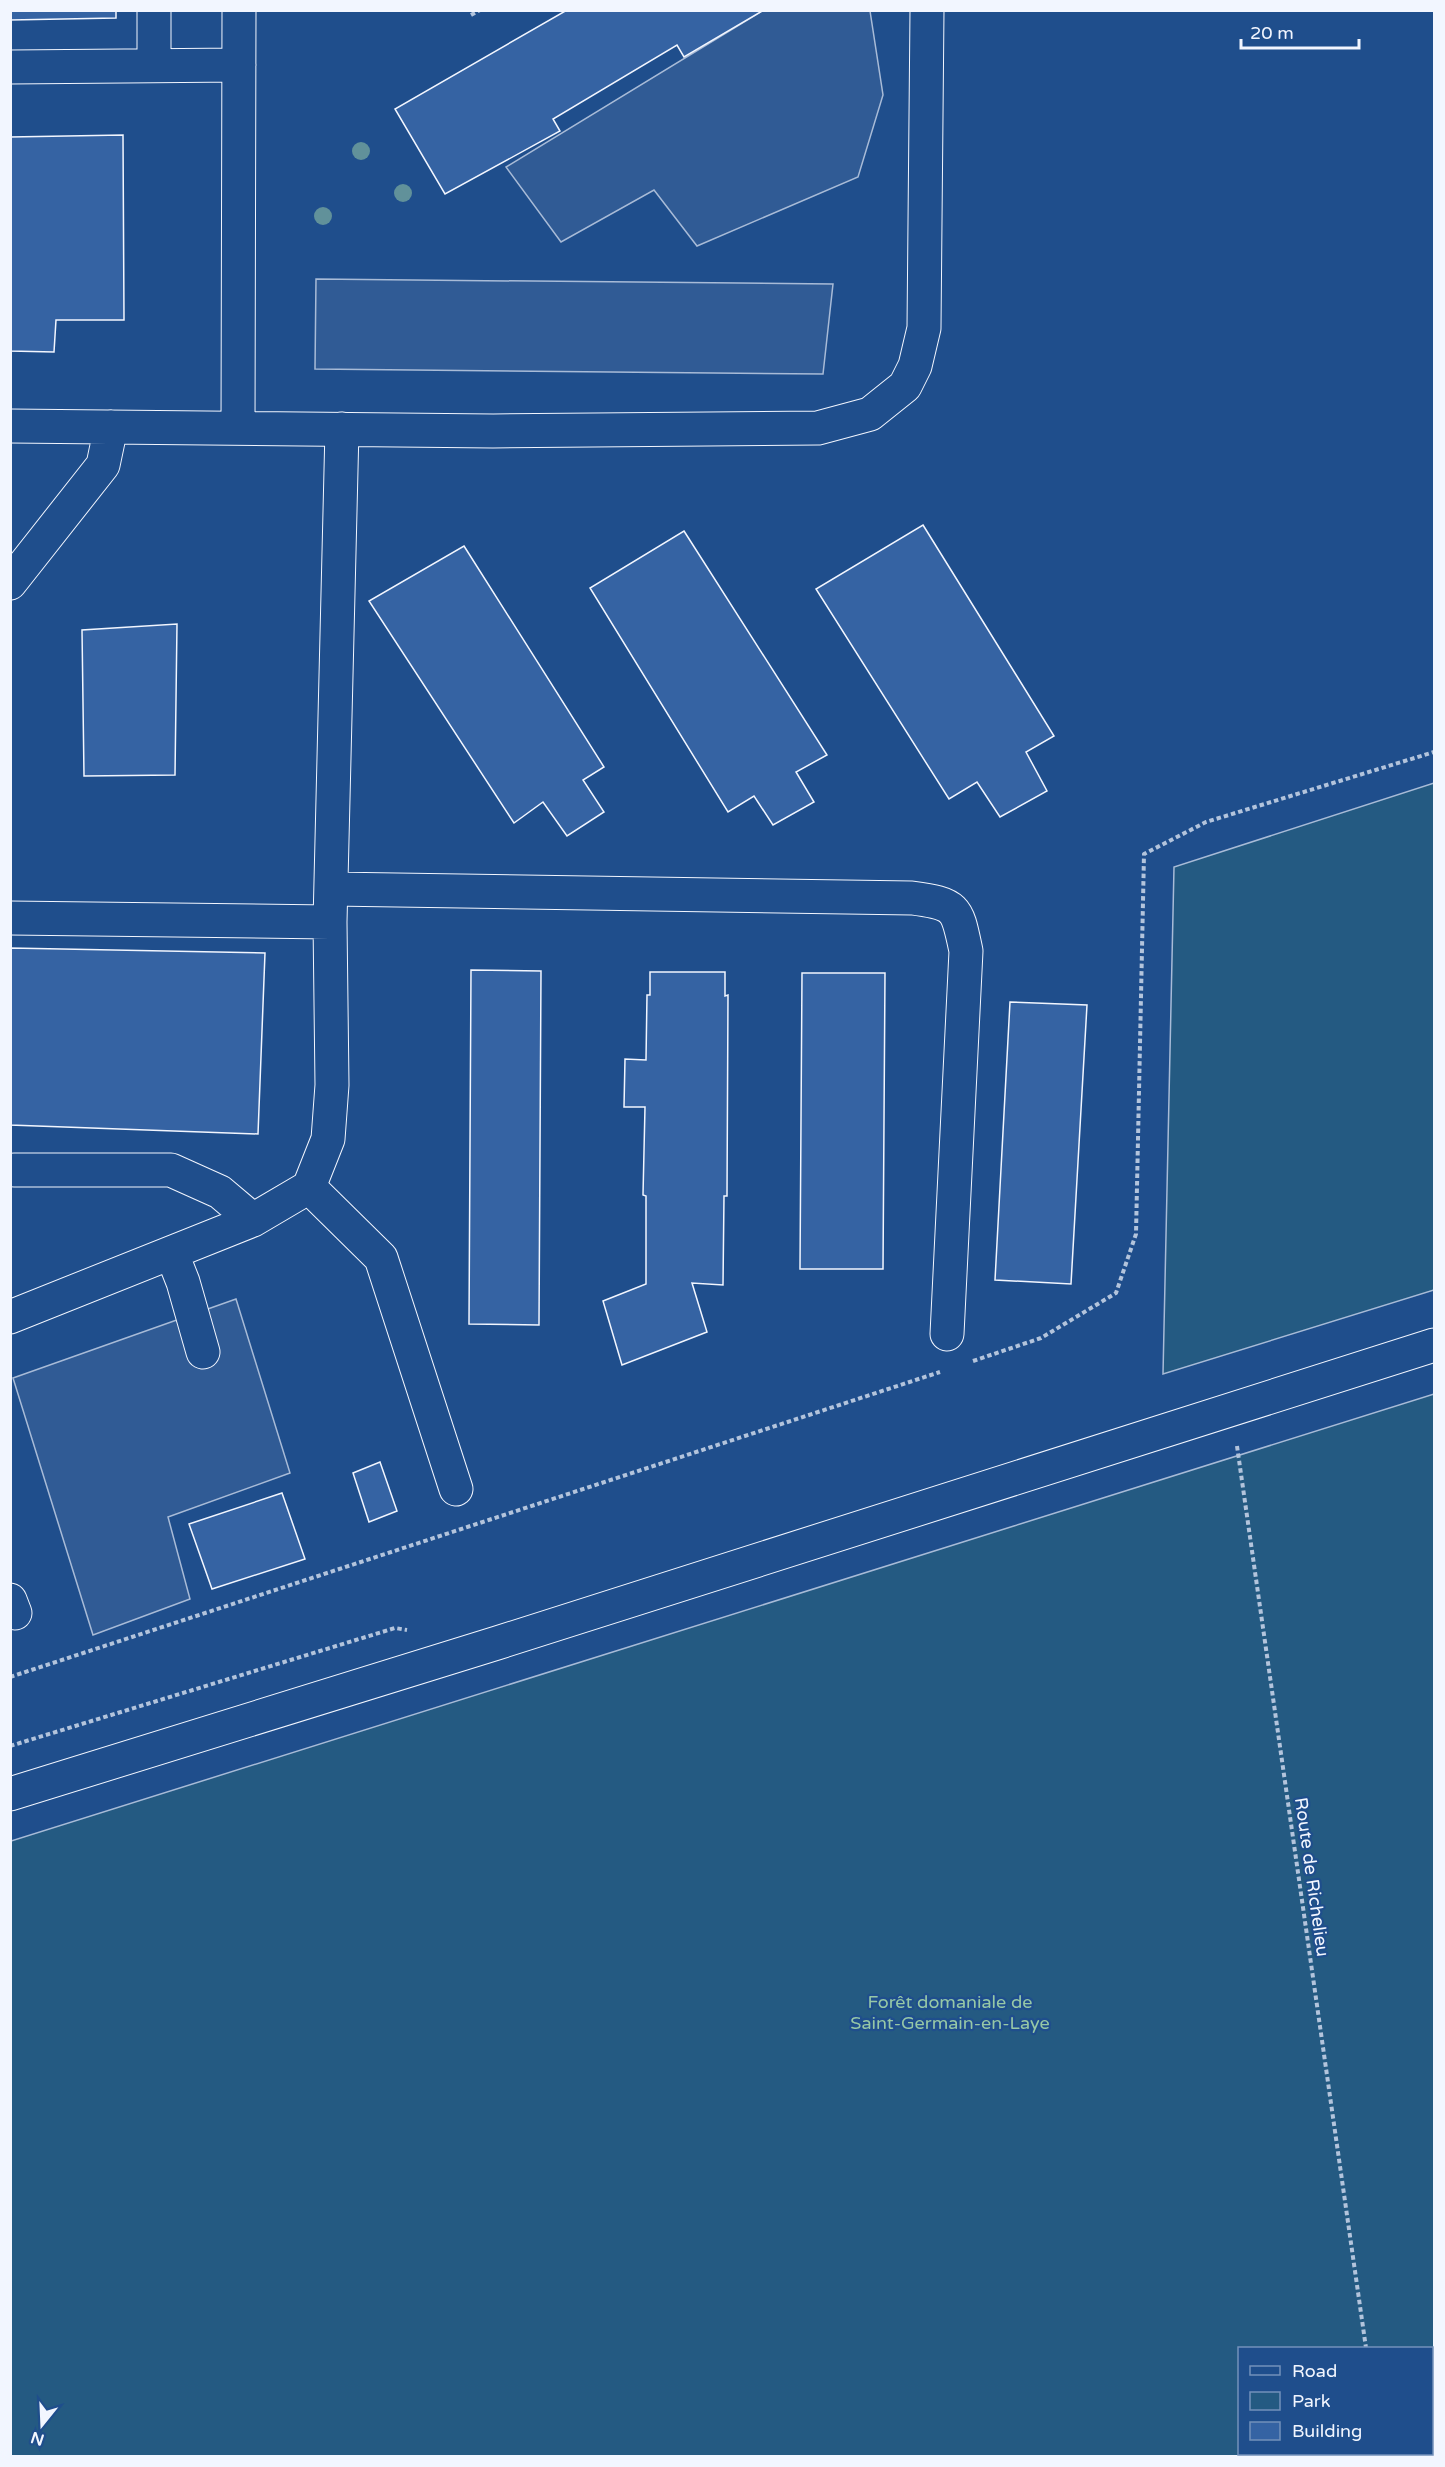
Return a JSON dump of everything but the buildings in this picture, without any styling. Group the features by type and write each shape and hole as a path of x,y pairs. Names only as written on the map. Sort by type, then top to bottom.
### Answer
{"main road":[{"path":"154,10 154,65"},
{"path":"238,428 239,10"},
{"path":"10,426 693,430 818,428 870,414 905,386 915,366 924,328 927,10"},
{"path":"10,67 239,64"},
{"path":"10,583 104,465 111,427"},
{"path":"10,1317 253,1220 309,1187 328,1139 332,1084 330,922 342,429"},
{"path":"332,889 900,898 943,902 959,917 966,951 947,1334"},
{"path":"10,918 330,922"},
{"path":"14,1170 171,1170 220,1192 253,1220"},
{"path":"309,1187 381,1258 456,1489"},
{"path":"172,1254 183,1281 203,1352"},
{"path":"10,1794 486,1647 1434,1345"}],"path":[{"path":"471,15 480,10"},
{"path":"962,1365 1041,1338 1116,1293 1136,1233 1144,854 1206,822 1434,752"},
{"path":"10,1677 951,1368"},
{"name":"Route de Richelieu","path":"1231,1409 1366,2347"},
{"path":"10,1746 395,1629 417,1632"}],"green space":[{"path":"1434,783 1434,1290 1163,1374 1174,867"},
{"name":"Forêt domaniale de Saint-Germain-en-Laye","path":"1434,1394 1434,2456 11,2456 11,1841"}],"shaded area":[{"path":"762,11 870,11 883,95 858,177 697,246 654,190 561,242 506,167"},
{"path":"316,279 833,284 823,374 315,369"},
{"path":"236,1299 290,1473 168,1517 190,1599 93,1635 13,1378"}]}
